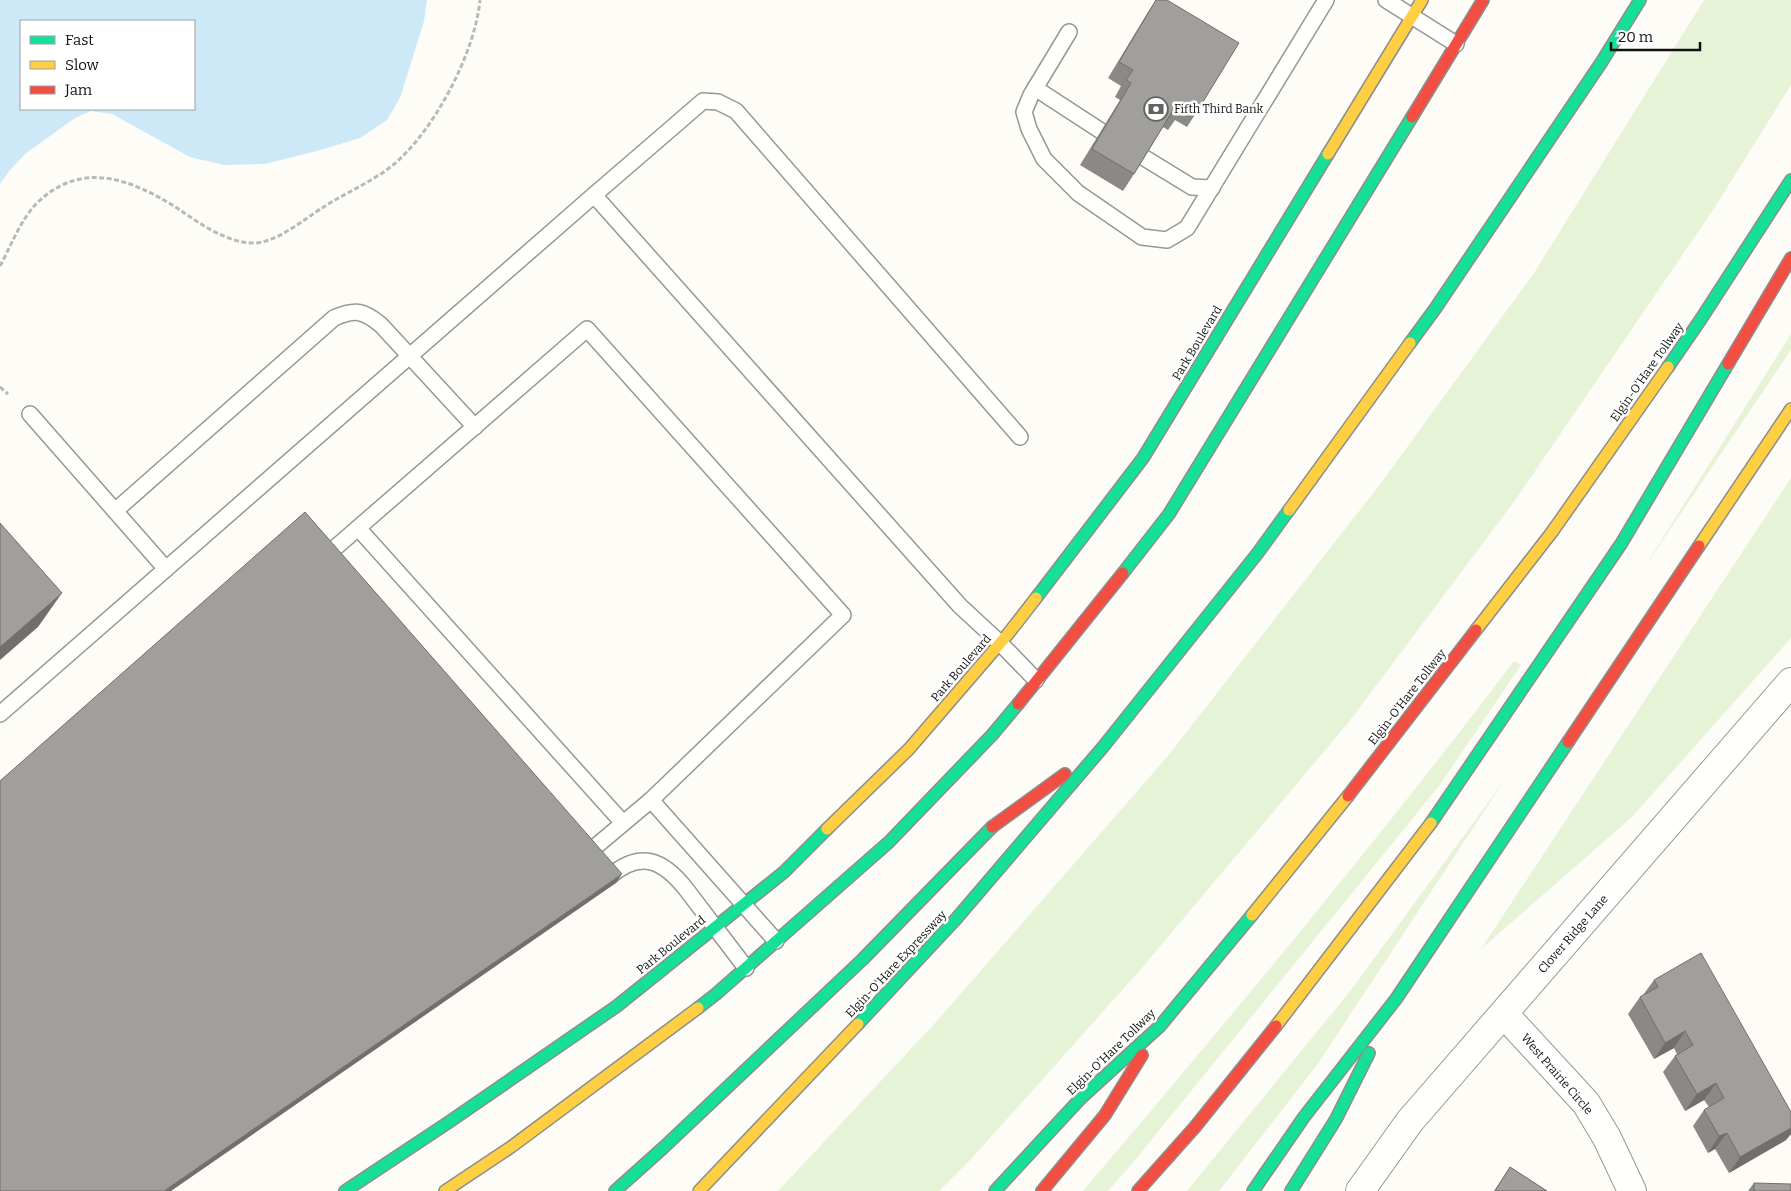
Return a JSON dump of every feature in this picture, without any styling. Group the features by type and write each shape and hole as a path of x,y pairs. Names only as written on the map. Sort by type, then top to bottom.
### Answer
{"main road":[{"name":"Park Boulevard","path":"345,1191 617,1006 784,872 909,749 1000,643 1143,458 1422,0"},
{"path":"445,1191 511,1147 716,994 889,842 992,735 1169,514 1483,0"},
{"path":"615,1191 863,959 991,828 1103,747 1256,554 1435,309 1601,63 1640,0"},
{"name":"Elgin-O'Hare Tollway","path":"995,1191 1081,1098 1160,1026 1342,804 1552,532 1700,319 1791,180"},
{"path":"1138,1191 1195,1127 1280,1020 1441,810 1621,544 1791,258"},
{"path":"1253,1191 1304,1117 1396,999 1791,410"},
{"name":"Elgin-O'Hare Expressway","path":"699,1191 809,1077 956,919 1103,747"},
{"path":"1291,1191 1336,1119 1396,999"},
{"path":"1042,1191 1105,1115 1160,1026"}],"street":[{"name":"Clover Ridge Lane","path":"1360,1191 1410,1122 1791,682"},
{"name":"West Prairie Circle","path":"1504,1014 1586,1103 1607,1138 1632,1191"}],"lane":[{"path":"1069,32 1035,88 1024,112 1029,129 1044,158 1078,193 1142,237 1167,240 1187,228 1326,0"},
{"path":"1386,0 1456,44"},
{"path":"1035,88 1101,131"},
{"path":"0,714 703,101 718,102 736,111 1020,437"},
{"path":"1143,157 1192,188 1212,188"},
{"path":"594,195 954,598 1036,680"},
{"path":"116,511 334,318 348,312 368,314 381,325 475,427"},
{"path":"328,554 587,329 843,615 651,800 589,852"},
{"path":"30,414 166,568"},
{"path":"358,528 623,824"},
{"path":"651,800 776,941"},
{"path":"610,876 622,866 633,862 647,861 662,866 676,876 746,968"}],"path":[{"path":"0,266 21,226 35,205 60,187 75,180 88,178 114,179 144,188 204,225 237,241 253,243 283,234 325,206 392,166 415,144 451,88 472,36 480,0"},
{"path":"0,387 8,394"}],"green space":[{"path":"1704,0 1791,0 1791,85 1713,210 1516,499 1348,723 1141,969 973,1157 939,1191 778,1191 936,1022 1167,757 1381,483 1534,273"},
{"path":"1791,334 1791,350 1642,571"},
{"path":"1791,478 1791,638 1632,817 1481,949"},
{"path":"1514,661 1521,665 1439,786 1135,1160 1108,1191 1083,1191 1303,929 1410,796"},
{"path":"1506,778 1317,1065 1219,1191 1187,1191 1351,990"}],"water":[{"path":"0,0 427,0 424,21 400,98 387,120 360,138 265,164 224,165 190,157 112,114 91,111 75,118 25,154 0,184"}],"building":[{"name":"Fifth Third Bank","path":"1156,0 1167,0 1239,43 1198,110 1186,103 1179,113 1173,110 1134,174 1092,149 1131,83 1126,80 1133,70 1119,62"},
{"path":"305,512 622,874 164,1191 0,1191 0,781"},
{"path":"0,523 62,593 0,647"},
{"path":"1701,953 1791,1112 1791,1128 1740,1157 1727,1133 1719,1136 1704,1110 1724,1098 1716,1083 1697,1094 1675,1056 1693,1045 1685,1031 1665,1043 1640,997 1658,987 1654,980"},
{"path":"1510,1167 1547,1191 1495,1191"},
{"path":"1754,1183 1791,1184 1791,1191 1754,1191"}],"traffic: fast":[{"path":"1410,343 1601,63 1640,0"},
{"path":"1123,573 1169,514 1412,117"},
{"path":"1036,598 1143,458 1328,154"},
{"path":"1668,367 1791,180"},
{"path":"1431,823 1621,544 1728,364"},
{"path":"858,1024 956,919 1103,747 1257,554 1289,510"},
{"path":"698,1008 889,842 992,735 1018,704"},
{"path":"1253,1191 1304,1117 1396,999 1568,742"},
{"path":"615,1191 863,959 992,827"},
{"path":"345,1191 617,1006 784,872 827,829"},
{"path":"995,1191 1081,1098 1160,1026 1252,915"},
{"path":"1291,1191 1336,1119 1369,1053"}],"traffic: slow":[{"path":"1328,154 1422,0"},
{"path":"1289,510 1410,343"},
{"path":"1476,630 1552,532 1668,367"},
{"path":"1699,546 1791,409"},
{"path":"827,829 909,749 1008,634 1036,598"},
{"path":"1252,915 1348,796"},
{"path":"1276,1026 1431,823"},
{"path":"445,1191 511,1147 698,1008"},
{"path":"699,1191 858,1024"}],"traffic: jam":[{"path":"1412,117 1483,0"},
{"path":"1728,364 1791,258"},
{"path":"1568,742 1699,546"},
{"path":"1018,704 1123,573"},
{"path":"1348,796 1476,630"},
{"path":"992,827 1065,774"},
{"path":"1138,1191 1195,1127 1276,1026"},
{"path":"1042,1191 1105,1115 1142,1055"}],"place":[{"name":"Fifth Third Bank","path":"1156,109"}]}
